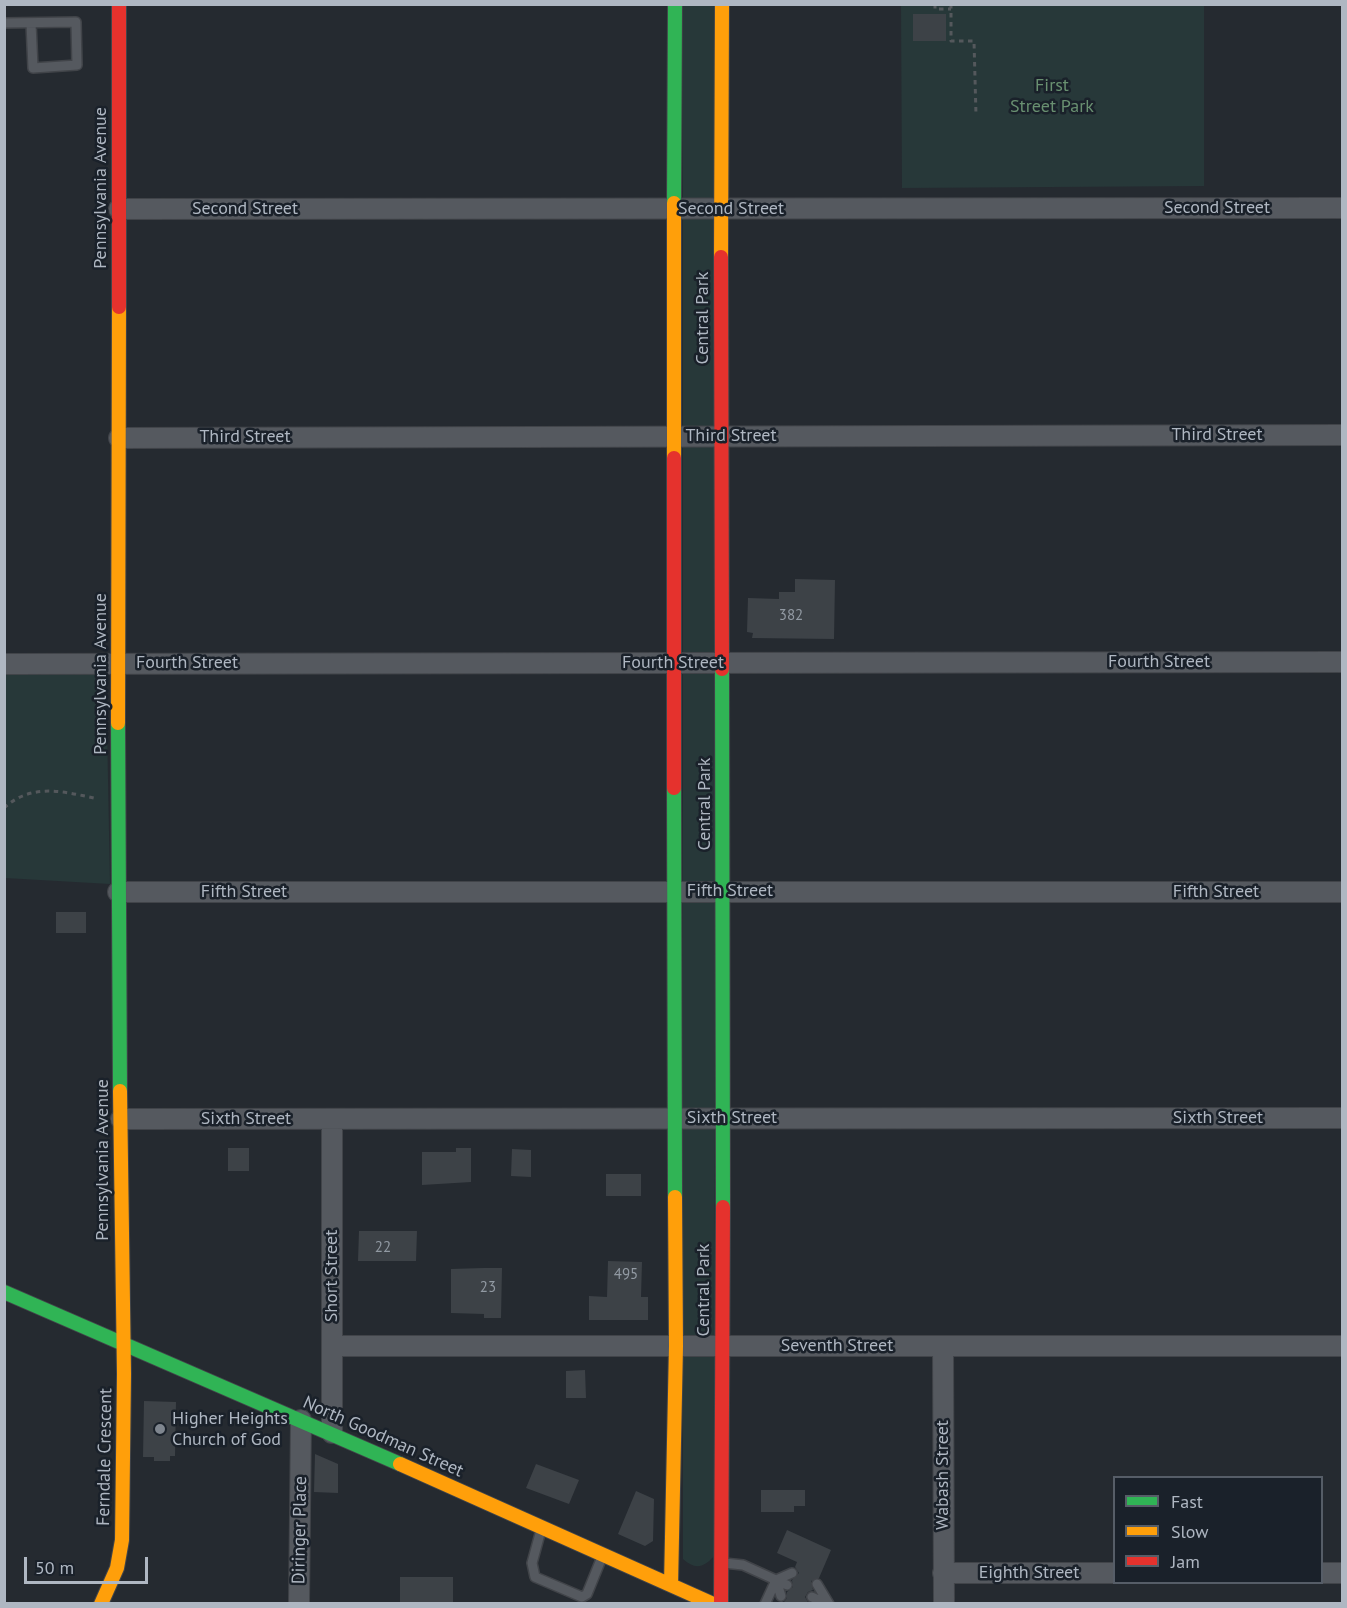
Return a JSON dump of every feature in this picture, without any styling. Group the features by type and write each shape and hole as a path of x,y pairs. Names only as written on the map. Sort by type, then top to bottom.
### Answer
{"main road":[{"name":"Pennsylvania Avenue","path":"119,4 118,892 122,1344"},
{"name":"Central Park","path":"671,1585 676,1346 673,663 675,4"},
{"name":"Central Park","path":"721,1604 724,663 720,209 722,4"},
{"name":"North Goodman Street","path":"4,1292 332,1433 603,1554 671,1585 690,1599 713,1604"},
{"name":"Ferndale Crescent","path":"100,1604 117,1568 122,1540 122,1344"}],"street":[{"name":"Second Street","path":"119,209 1342,208"},
{"name":"Third Street","path":"119,438 1342,435"},
{"name":"Fourth Street","path":"4,664 1342,662"},
{"name":"Fifth Street","path":"118,892 674,890 1342,892"},
{"name":"Sixth Street","path":"121,1119 1342,1118"},
{"name":"Short Street","path":"332,1119 332,1433"},
{"name":"Seventh Street","path":"332,1346 1342,1346"},
{"name":"Wabash Street","path":"943,1346 944,1604"},
{"name":"Diringer Place","path":"299,1604 301,1420"},
{"name":"Eighth Street","path":"944,1573 1113,1573"},
{"path":"1323,1573 1342,1573"}],"lane":[{"path":"4,23 76,22 77,65 33,68 31,23"},
{"path":"542,1527 532,1563 535,1576 582,1597 587,1594 603,1554"},
{"path":"721,1563 743,1564 787,1585"},
{"path":"765,1604 776,1581 792,1573"},
{"path":"776,1581 781,1596"},
{"path":"817,1584 828,1604"},
{"path":"812,1597 828,1604"}],"path":[{"path":"935,4 935,9 951,7 951,41 974,41 976,115"},
{"path":"969,108 976,107"},
{"path":"4,808 23,795 46,790 103,801"}],"green space":[{"path":"714,4 715,1555 707,1563 695,1566 683,1559 683,5"},
{"name":"First Street Park","path":"901,5 1204,5 1204,186 902,188"},
{"path":"4,673 106,674 110,884 5,878"}],"building":[{"path":"913,14 946,14 946,41 913,41"},
{"path":"795,579 835,580 834,639 752,638 753,633 747,632 748,598 779,599 779,592 795,592"},
{"path":"56,912 86,912 86,933 56,933"},
{"path":"228,1148 249,1148 249,1171 228,1171"},
{"path":"456,1148 471,1148 471,1182 422,1185 422,1152 456,1152"},
{"path":"512,1149 531,1150 531,1177 511,1176"},
{"path":"606,1174 641,1174 641,1196 606,1196"},
{"path":"359,1231 417,1231 416,1261 358,1261"},
{"path":"608,1261 642,1262 641,1297 648,1297 648,1320 589,1320 589,1296 607,1297"},
{"path":"502,1268 501,1318 484,1318 484,1314 451,1313 451,1269"},
{"path":"585,1370 586,1398 566,1398 566,1371"},
{"name":"Higher Heights Church of God","path":"144,1401 176,1402 175,1456 170,1456 170,1461 154,1461 154,1457 143,1457"},
{"path":"315,1454 338,1464 338,1493 314,1492"},
{"path":"536,1464 579,1480 569,1504 526,1488"},
{"path":"761,1490 805,1490 805,1506 794,1506 794,1512 761,1512"},
{"path":"636,1491 654,1499 653,1541 645,1546 618,1534"},
{"path":"787,1530 831,1550 819,1578 811,1581 813,1590 805,1597 809,1604 784,1602 787,1592 793,1587 792,1580 799,1573 795,1567 797,1562 777,1553"},
{"path":"400,1577 453,1577 453,1604 400,1604"}],"traffic: fast":[{"path":"674,203 675,4"},
{"path":"722,669 723,1207"},
{"path":"118,723 120,1091"},
{"path":"674,788 675,1197"},
{"path":"4,1292 400,1464"}],"traffic: slow":[{"path":"721,257 722,4"},
{"path":"674,203 674,458"},
{"path":"118,723 119,307"},
{"path":"101,1604 117,1568 122,1540 124,1374 120,1091"},
{"path":"671,1585 676,1346 675,1197"},
{"path":"400,1464 713,1604"}],"traffic: jam":[{"path":"119,4 119,307"},
{"path":"721,257 722,669"},
{"path":"674,458 674,788"},
{"path":"721,1604 723,1207"}],"place":[{"name":"Higher Heights Church of God","path":"160,1429"}]}
